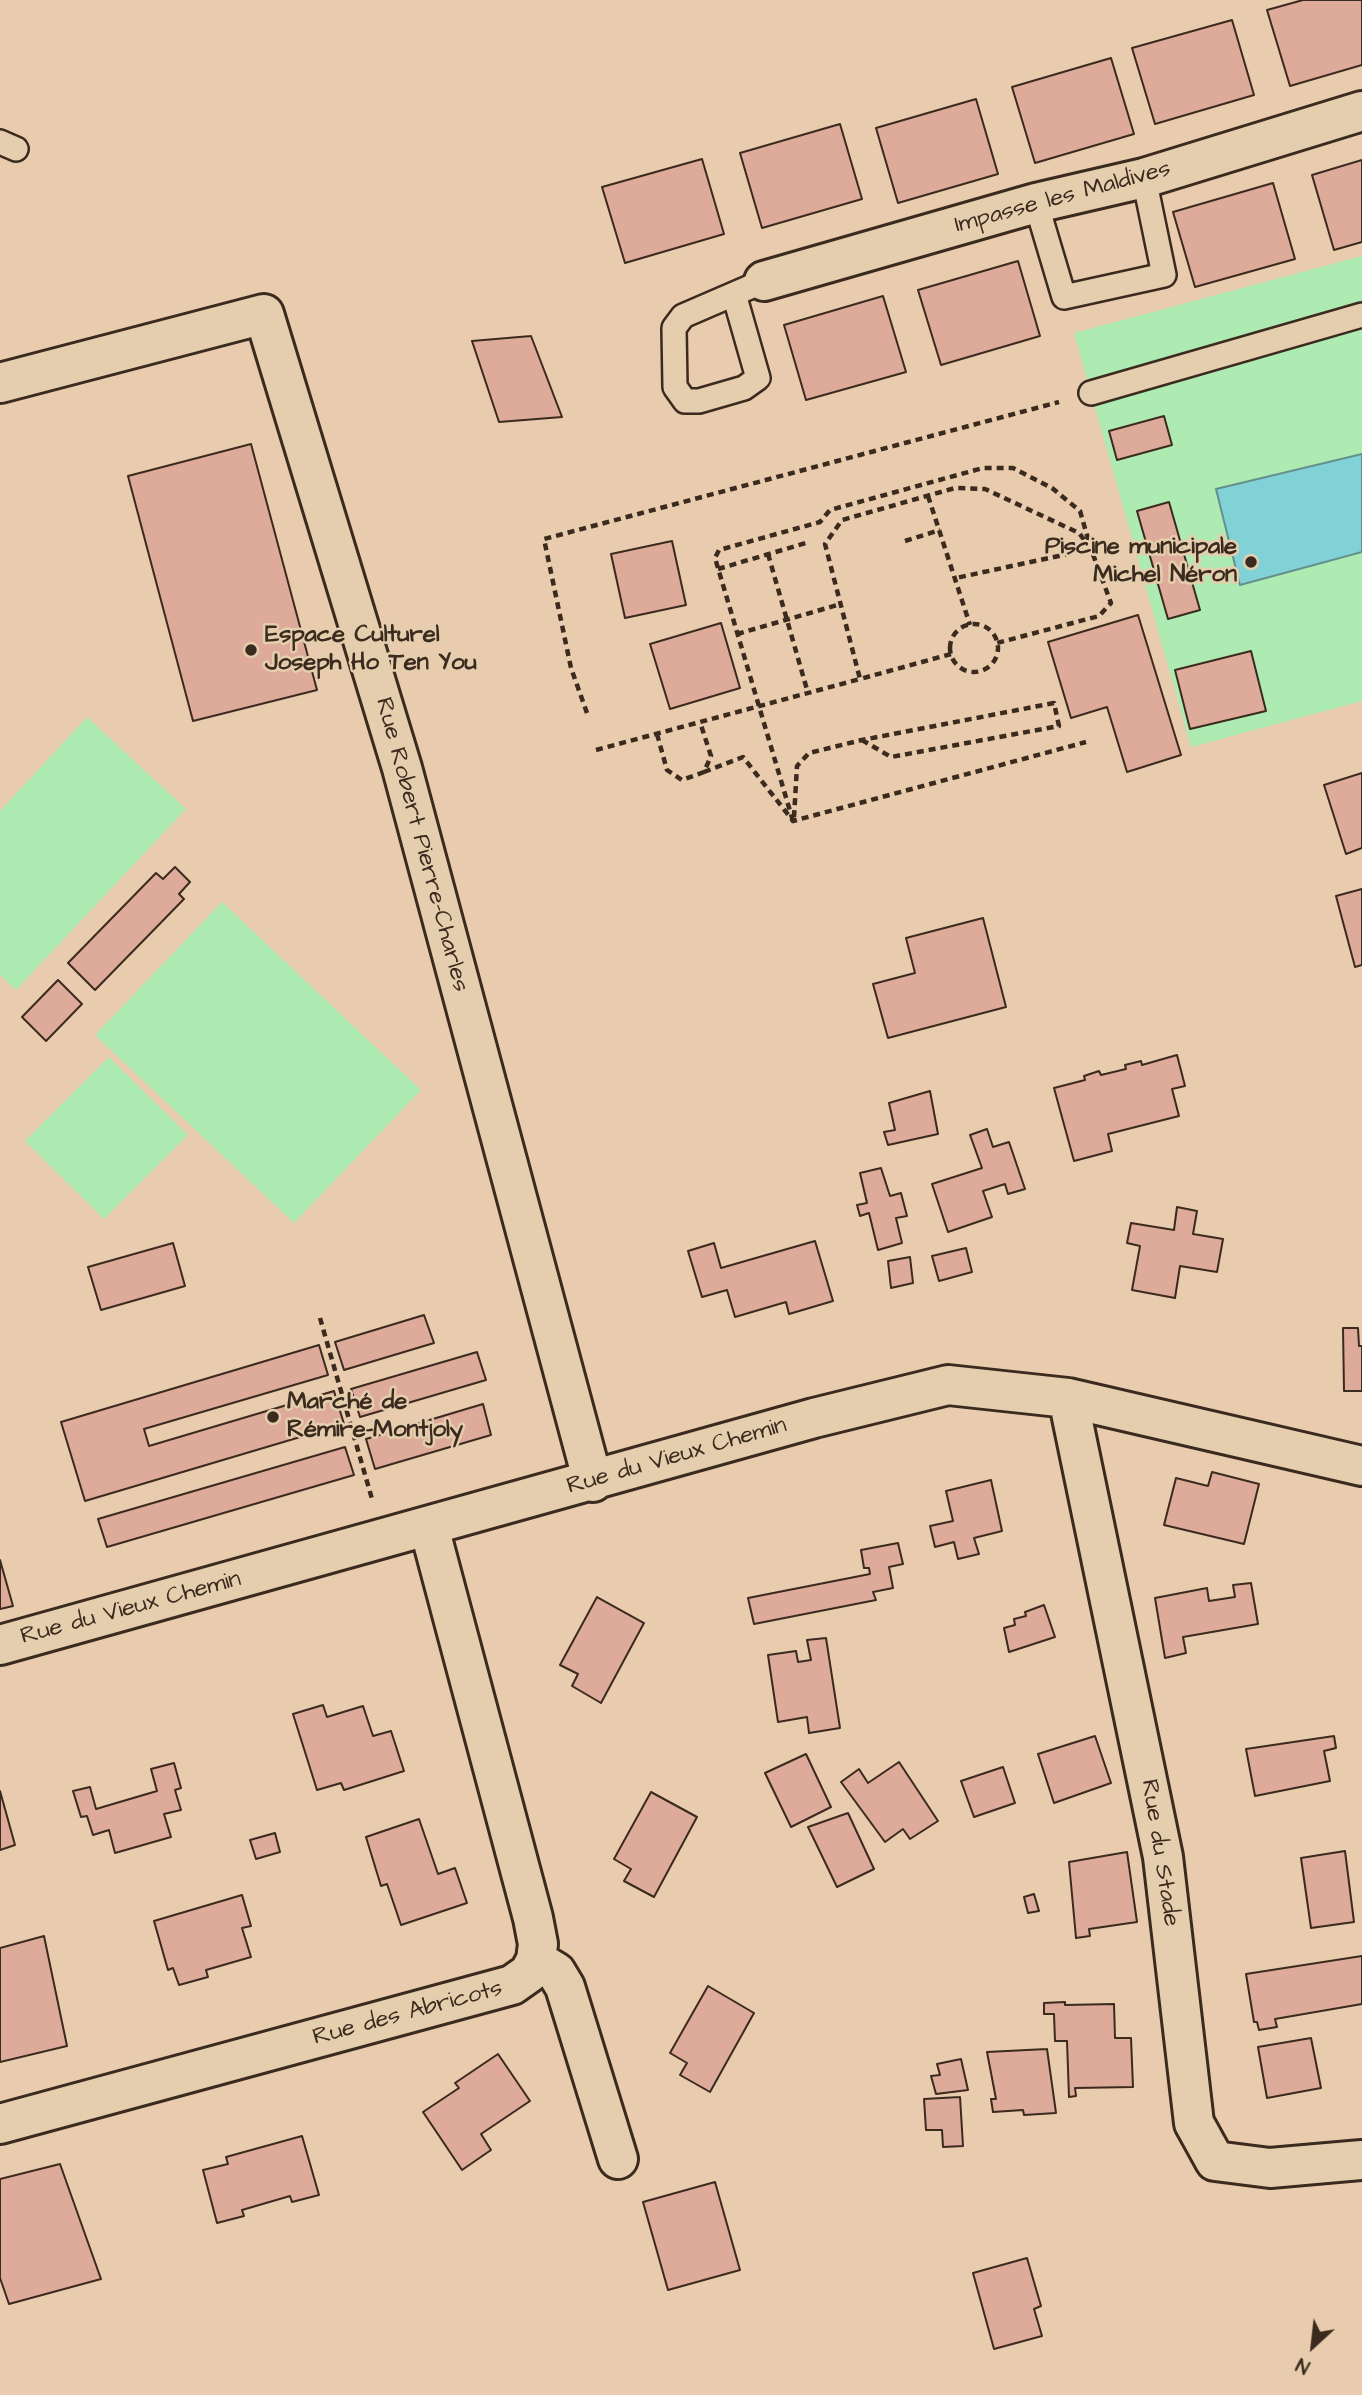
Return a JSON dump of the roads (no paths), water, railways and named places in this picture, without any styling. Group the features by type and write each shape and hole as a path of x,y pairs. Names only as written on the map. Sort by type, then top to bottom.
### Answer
{"street":[{"name":"Impasse les Maldives","path":"749,288 1036,203 1144,178 1362,111"},
{"name":"Rue Robert Pierre-Charles","path":"0,383 264,314 402,768 593,1482"},
{"name":"Rue du Vieux Chemin","path":"0,1645 593,1482 814,1418 948,1385 1068,1398 1362,1466"},
{"name":"Rue du Stade","path":"1068,1398 1163,1857 1194,2123 1215,2161 1269,2168 1362,2160"},
{"path":"429,1527 533,1918 537,1944 536,1960 556,1972 565,1987 618,2160"},
{"name":"Rue des Abricots","path":"0,2124 512,1986 528,1973 536,1960"}],"lane":[{"path":"1036,203 1064,297 1164,275 1144,178"},
{"path":"749,288 758,378 744,387 699,401 685,401 675,387 674,328 683,316 749,288"},
{"path":"1091,393 1362,315"}],"water":[{"path":"1362,454 1362,552 1240,585 1216,489"}],"place":[{"name":"Piscine municipale Michel Néron","path":"1251,562"},
{"name":"Espace Culturel Joseph Ho Ten You","path":"251,650"},
{"name":"Marché de Rémire-Montjoly","path":"273,1417"}]}
